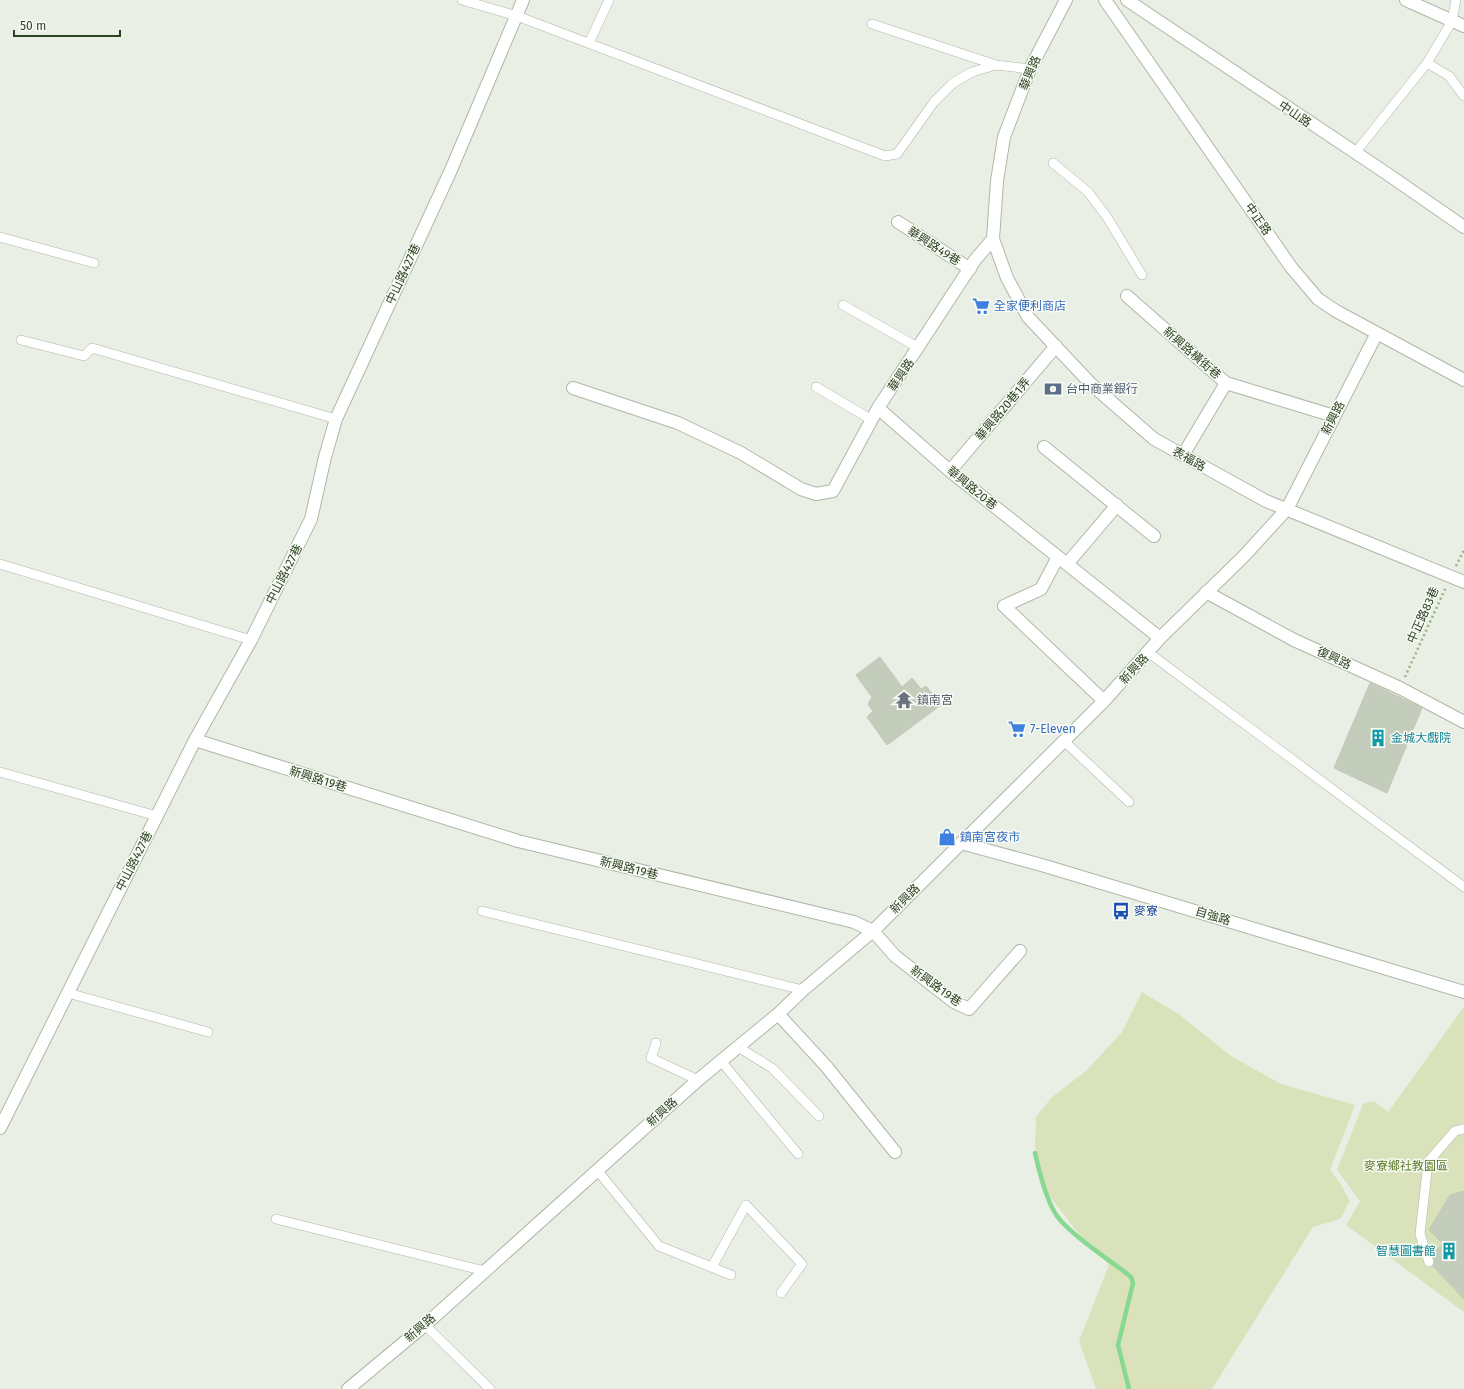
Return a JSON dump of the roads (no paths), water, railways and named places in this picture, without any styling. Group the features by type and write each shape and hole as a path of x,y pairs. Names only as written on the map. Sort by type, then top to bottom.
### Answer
{"street":[{"name":"中山路427巷","path":"0,1128 194,740 251,640 311,519 325,457 336,419 451,170 523,0"},
{"name":"華興路","path":"573,388 678,423 741,453 801,489 816,494 833,491 878,408 970,269 993,239 997,180 1004,137 1030,69 1066,0"},
{"name":"中正路","path":"1105,0 1291,266 1318,299 1336,311 1464,380"},
{"name":"中山路","path":"1127,0 1464,227"},
{"path":"1406,0 1464,26"},
{"name":"華興路49巷","path":"898,222 970,269"},
{"name":"表福路","path":"993,239 1007,278 1028,317 1092,385 1154,439 1266,501 1464,582"},
{"name":"新興路橫街巷","path":"1127,296 1226,383 1334,416"},
{"name":"新興路","path":"348,1389 425,1325 698,1080 778,1014 803,990 873,931 1104,701 1149,653 1160,638 1244,556 1287,509 1377,333"},
{"name":"華興路20巷1弄","path":"950,471 1056,346"},
{"path":"1183,455 1226,383"},
{"name":"華興路20巷","path":"878,408 950,471 1160,638"},
{"path":"1044,447 1154,536"},
{"path":"1104,701 1004,606 1041,589 1063,561 1117,505"},
{"name":"復興路","path":"1206,592 1294,640 1400,688 1464,722"},
{"name":"新興路19巷","path":"194,740 518,841 854,922 873,931 895,956 954,1002 969,1009 1020,951"},
{"name":"自強路","path":"961,843 1045,866 1464,992"},
{"path":"778,1014 826,1066 895,1152"}],"lane":[{"path":"462,0 517,16 885,156 897,154 934,102 952,83 972,72 996,65"},
{"path":"589,43 609,0"},
{"path":"1354,153 1427,63 1452,21 1456,0"},
{"path":"872,24 996,65 1030,69"},
{"path":"1427,63 1449,76 1464,96"},
{"path":"1053,163 1088,192 1107,217 1142,275"},
{"path":"0,237 94,262"},
{"path":"843,305 919,348"},
{"path":"21,340 84,356 92,348 336,419"},
{"path":"816,387 872,420"},
{"path":"0,564 251,640"},
{"path":"1149,653 1464,887"},
{"path":"1064,741 1129,802"},
{"path":"0,772 156,816"},
{"path":"482,911 803,990"},
{"path":"68,993 208,1032"},
{"path":"656,1043 651,1058 698,1080"},
{"path":"738,1047 772,1068 819,1116"},
{"path":"721,1061 798,1154"},
{"path":"1429,1262 1420,1234 1428,1162 1455,1131 1464,1129"},
{"path":"597,1170 659,1246 731,1275"},
{"path":"712,1267 746,1205 802,1264 781,1293"},
{"path":"276,1219 485,1271"},
{"path":"425,1325 490,1389"}],"waterway":[{"path":"1035,1153 1048,1199 1056,1215 1077,1236 1131,1277 1133,1283 1118,1345 1129,1389"}],"place":[{"name":"全家便利商店","path":"981,306"},
{"name":"台中商業銀行","path":"1053,389"},
{"name":"鎮南宮","path":"904,700"},
{"name":"7-Eleven","path":"1017,729"},
{"name":"金城大戲院","path":"1378,738"},
{"name":"鎮南宮夜市","path":"947,837"},
{"name":"麥寮","path":"1121,911"},
{"name":"智慧圖書館","path":"1449,1251"}],"park label":[{"name":"麥寮鄉社教園區","path":"1406,1166"}]}
